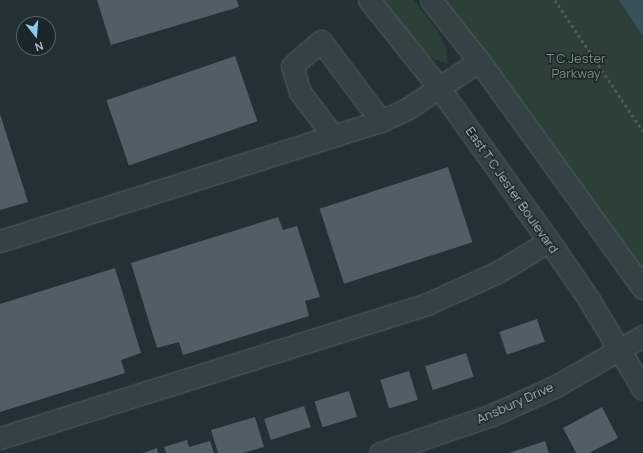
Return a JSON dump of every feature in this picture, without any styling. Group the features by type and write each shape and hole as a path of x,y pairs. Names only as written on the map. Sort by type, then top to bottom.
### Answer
{"street":[{"name":"East T C Jester Boulevard","path":"369,0 440,89 549,241 619,349 643,390"},
{"path":"431,0 479,61 643,288"},
{"path":"333,136 300,92 292,66 321,41 381,121"},
{"path":"0,241 381,121 407,109 440,89 479,61"},
{"path":"0,438 427,304 498,272 549,241"},
{"name":"Ansbury Drive","path":"380,453 492,415 556,386 643,336"}],"path":[{"path":"555,0 643,131"}],"green space":[{"path":"382,0 414,0 438,31 446,47 448,64 429,57"},
{"name":"T C Jester Parkway","path":"442,0 643,0 643,280"}],"water":[{"path":"619,0 643,0 643,36"}],"building":[{"path":"97,0 237,0 239,7 111,45"},
{"path":"235,56 257,121 129,166 106,100"},
{"path":"0,114 28,202 0,210"},
{"path":"448,167 472,242 344,284 320,209"},
{"path":"278,217 283,230 297,226 320,297 305,301 309,316 183,355 179,342 157,348 131,263"},
{"path":"115,268 141,353 121,360 125,373 0,412 0,304"},
{"path":"537,319 545,342 507,355 499,332"},
{"path":"466,353 474,377 433,390 425,366"},
{"path":"409,371 418,400 389,408 380,380"},
{"path":"349,391 357,417 322,427 315,402"},
{"path":"304,406 311,427 271,440 264,419"},
{"path":"602,407 618,438 589,453 576,453 563,428"},
{"path":"255,417 264,447 243,453 218,453 211,430"},
{"path":"187,440 189,447 210,441 214,453 166,453 164,447"},
{"path":"545,441 549,453 509,453"},
{"path":"157,448 158,453 143,453"}]}
